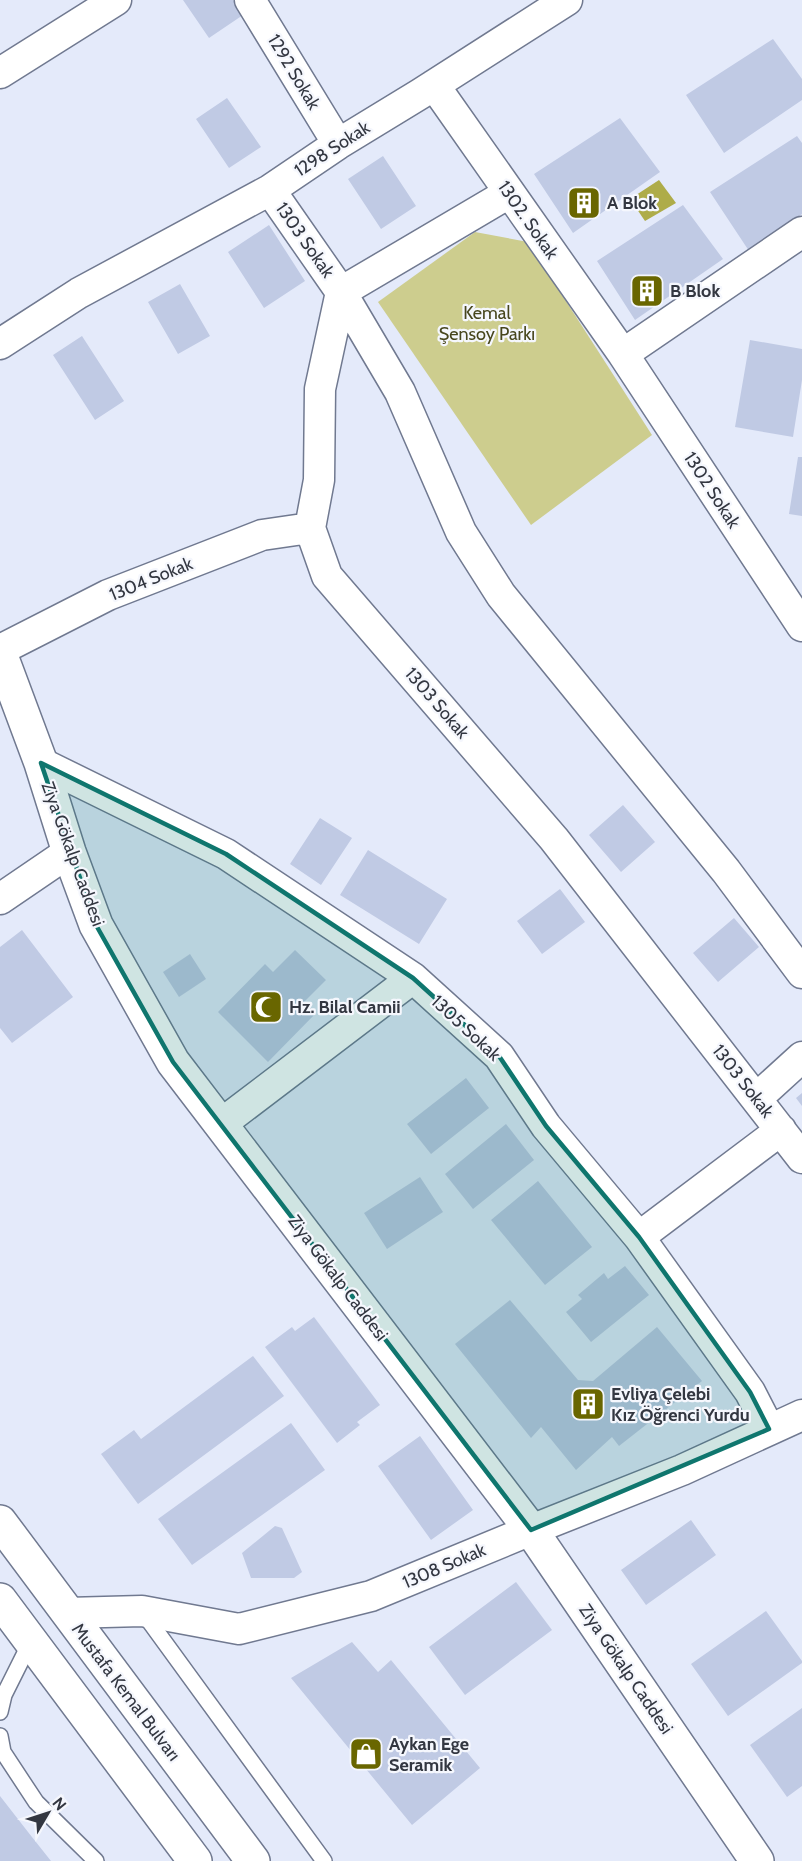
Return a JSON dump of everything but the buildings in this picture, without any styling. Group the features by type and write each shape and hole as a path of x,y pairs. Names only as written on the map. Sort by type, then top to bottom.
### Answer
{"main road":[{"name":"Ziya Gökalp Caddesi","path":"0,651 96,925 174,1062 531,1530 757,1861"},
{"name":"Mustafa Kemal Bulvarı","path":"0,1522 253,1861"},
{"path":"1,1603 195,1861"}],"street":[{"path":"0,73 116,0"},
{"name":"1292 Sokak","path":"250,0 338,144"},
{"name":"1298 Sokak","path":"0,344 79,293 270,190 338,144 567,0"},
{"name":"1302. Sokak","path":"434,85 623,354"},
{"name":"1303 Sokak","path":"270,190 341,292 320,389 319,480 310,528 327,576 554,839 802,1158"},
{"path":"509,193 341,292 400,392 461,532 501,596 726,871 802,973"},
{"path":"623,354 802,232"},
{"name":"1302 Sokak","path":"623,354 802,626"},
{"name":"1304 Sokak","path":"0,651 119,591 262,535 310,528"},
{"name":"1305 Sokak","path":"41,763 226,854 413,978 499,1056 546,1126 639,1237 750,1392 769,1429"},
{"path":"0,899 69,852"},
{"path":"221,1124 413,978"},
{"path":"757,1098 802,1057"},
{"path":"639,1237 781,1130"},
{"name":"1308 Sokak","path":"67,1613 142,1611 239,1629 371,1596 682,1470 802,1415"}],"lane":[{"path":"142,1611 324,1861"},
{"path":"0,1712 4,1695 31,1641"},
{"path":"0,1736 3,1752 36,1802 96,1861"}],"highlighted area":[{"path":"41,763 226,854 413,978 499,1056 546,1126 639,1237 750,1392 769,1429 531,1530 173,1062 96,925"}],"green space":[{"name":"Kemal Şensoy Parkı","path":"475,232 528,242 652,435 531,525 378,302"}],"shaded area":[{"path":"659,180 676,203 645,221 630,199"}],"place":[{"name":"A Blok","path":"584,203"},
{"name":"B Blok","path":"647,291"},
{"name":"Hz. Bilal Camii","path":"266,1007"},
{"name":"Evliya Çelebi Kız Öğrenci Yurdu","path":"588,1404"},
{"name":"Aykan Ege Seramik","path":"366,1754"}]}
